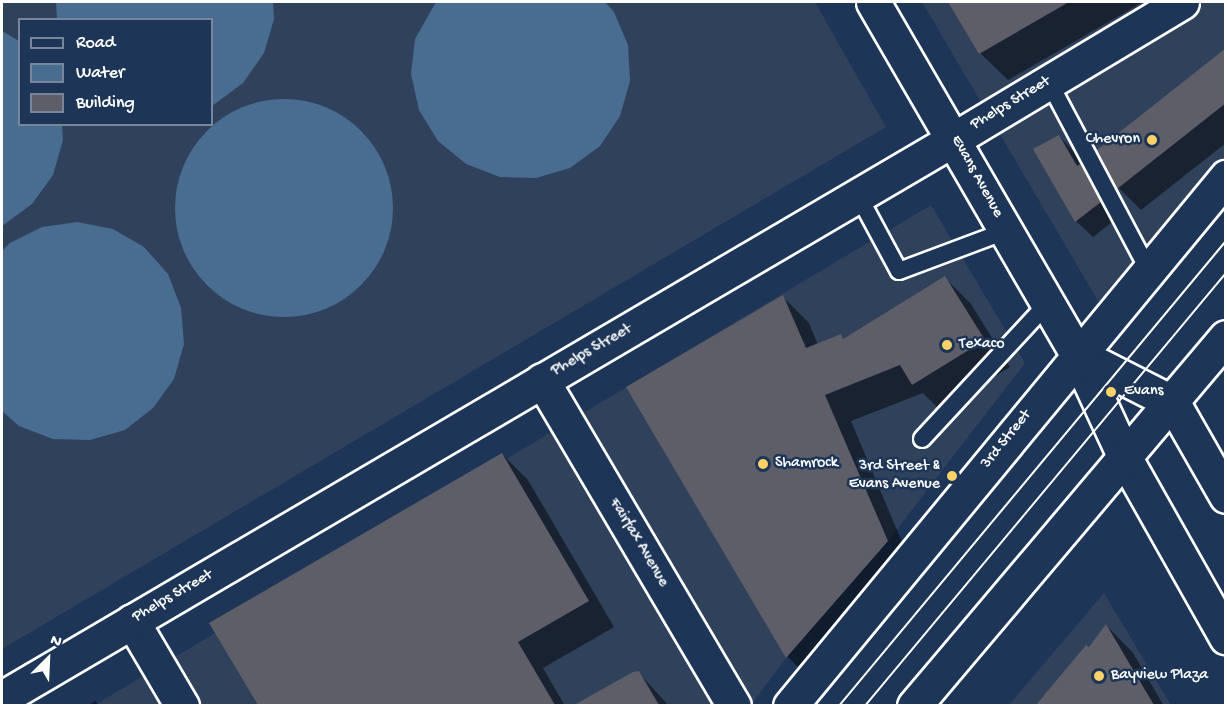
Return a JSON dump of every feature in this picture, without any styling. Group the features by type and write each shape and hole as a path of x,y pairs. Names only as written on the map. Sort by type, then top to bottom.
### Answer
{"main road":[{"name":"Evans Avenue","path":"873,2 1077,354 1125,458 1226,637"},
{"name":"Phelps Street","path":"2,698 954,139 1182,2"},
{"name":"3rd Street","path":"790,705 1077,354 1226,177"},
{"path":"914,705 1226,337"},
{"path":"1077,354 1173,402 1226,496"},
{"name":"Fairfax Avenue","path":"542,380 734,705"},
{"path":"132,621 182,705"}],"lane":[{"path":"1049,82 1148,269"},
{"path":"858,195 899,271 1006,231"},
{"path":"922,439 1048,303"}],"shaded area":[{"path":"2,2 815,2 886,127 2,649"},
{"path":"922,2 1225,2 1225,176 1104,311"},
{"path":"931,205 1025,363 888,541 786,658 751,705 93,706"},
{"path":"1104,593 1171,705 1008,706"}],"water":[{"path":"56,2 273,2 274,19 264,53 243,83 213,105 213,18 57,18"},
{"path":"436,2 605,2 614,12 628,45 630,81 620,116 600,146 570,168 536,178 500,177 466,164 438,141 419,110 411,74 415,39"},
{"path":"2,31 18,40 18,126 62,126 63,140 53,175 32,204 2,226"},
{"path":"284,99 305,101 335,112 353,124 368,139 380,157 388,176 392,197 392,219 388,240 380,259 368,277 353,292 335,304 305,315 284,317 263,315 233,304 215,292 200,277 188,259 177,229 175,208 177,187 188,157 200,139 215,124 233,112 263,101"},
{"path":"77,222 113,229 144,247 168,274 181,308 184,344 174,379 153,408 125,430 90,440 53,439 19,426 2,411 2,251 10,243 42,227"}],"building":[{"path":"948,2 1069,2 979,54"},
{"path":"1226,48 1226,103 1117,189 1097,150"},
{"path":"1059,135 1077,166 1080,164 1101,202 1075,222 1033,149"},
{"name":"Shamrock","path":"945,276 985,340 912,385 900,365 825,395 888,541 786,658 626,387 783,295 806,348 841,334 843,339"},
{"path":"502,453 589,601 518,642 555,705 258,705 209,623"},
{"name":"Bayview Plaza","path":"1106,624 1154,705 1036,705 1086,645 1089,647"},
{"path":"639,671 659,705 574,705 633,672"}],"tram line":[{"path":"839,706 1226,241"},
{"path":"865,706 1226,273"}],"place":[{"name":"Chevron","path":"1152,140"},
{"name":"Texaco","path":"947,345"},
{"name":"Evans","path":"1111,392"},
{"name":"Shamrock","path":"763,464"},
{"name":"3rd Street & Evans Avenue","path":"952,476"},
{"name":"Bayview Plaza","path":"1099,676"}]}
